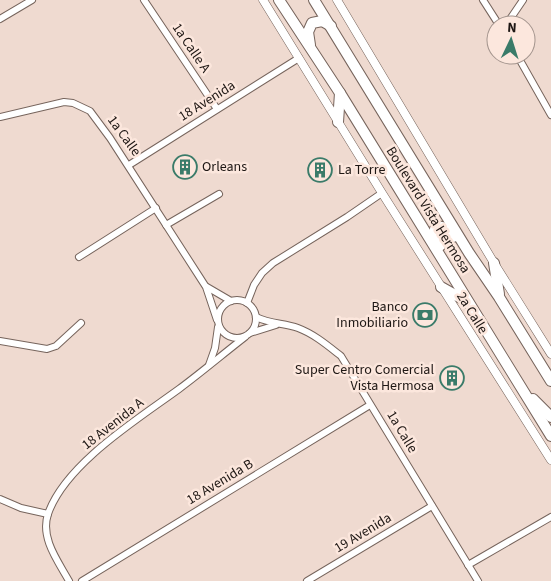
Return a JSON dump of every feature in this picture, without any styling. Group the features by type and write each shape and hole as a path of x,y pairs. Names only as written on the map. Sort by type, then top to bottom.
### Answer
{"main road":[{"name":"Boulevard Vista Hermosa","path":"279,0 340,93 551,436"},
{"name":"Boulevard Vista Hermosa","path":"314,0 551,381"},
{"path":"311,49 308,35 310,26 318,21 325,22 331,27"},
{"path":"338,122 340,93"},
{"path":"444,264 444,252 434,234 435,228 440,226 448,230 470,264 482,272"},
{"path":"494,263 499,297"},
{"path":"441,287 465,300 470,305"},
{"path":"526,394 551,417"}],"street":[{"path":"0,19 32,0"},
{"name":"1a Calle A","path":"144,0 216,109"},
{"name":"2a Calle","path":"263,0 382,193 551,460"},
{"path":"337,0 494,263 551,354"},
{"path":"483,0 493,15"},
{"path":"513,15 523,0"},
{"name":"18 Avenida","path":"129,165 299,58"},
{"path":"522,65 551,115"},
{"name":"1a Calle","path":"0,117 64,102 73,103 90,111 129,165 206,287 218,324"},
{"path":"247,303 254,285 262,273 273,263 382,193"},
{"path":"166,225 219,194"},
{"path":"79,257 156,208"},
{"name":"1a Calle","path":"206,287 231,301"},
{"path":"208,366 215,348 220,308 236,300 247,303 252,307 256,317 254,329 248,335"},
{"name":"1a Calle","path":"256,317 267,322 296,327 310,333 341,356 478,581"},
{"path":"0,341 47,349 52,348 81,323"},
{"path":"218,324 227,336 239,339 280,324"},
{"name":"18 Avenida A","path":"48,514 64,483 76,470 113,438 248,335"},
{"name":"18 Avenida B","path":"82,581 370,405"},
{"path":"0,499 21,508 48,514 46,524 49,547 68,581"},
{"name":"19 Avenida","path":"307,581 432,506"},
{"path":"468,565 551,517"}],"place":[{"name":"Orleans","path":"185,167"},
{"name":"La Torre","path":"320,170"},
{"name":"Banco Inmobiliario","path":"425,315"},
{"name":"Super Centro Comercial Vista Hermosa","path":"452,378"}]}
